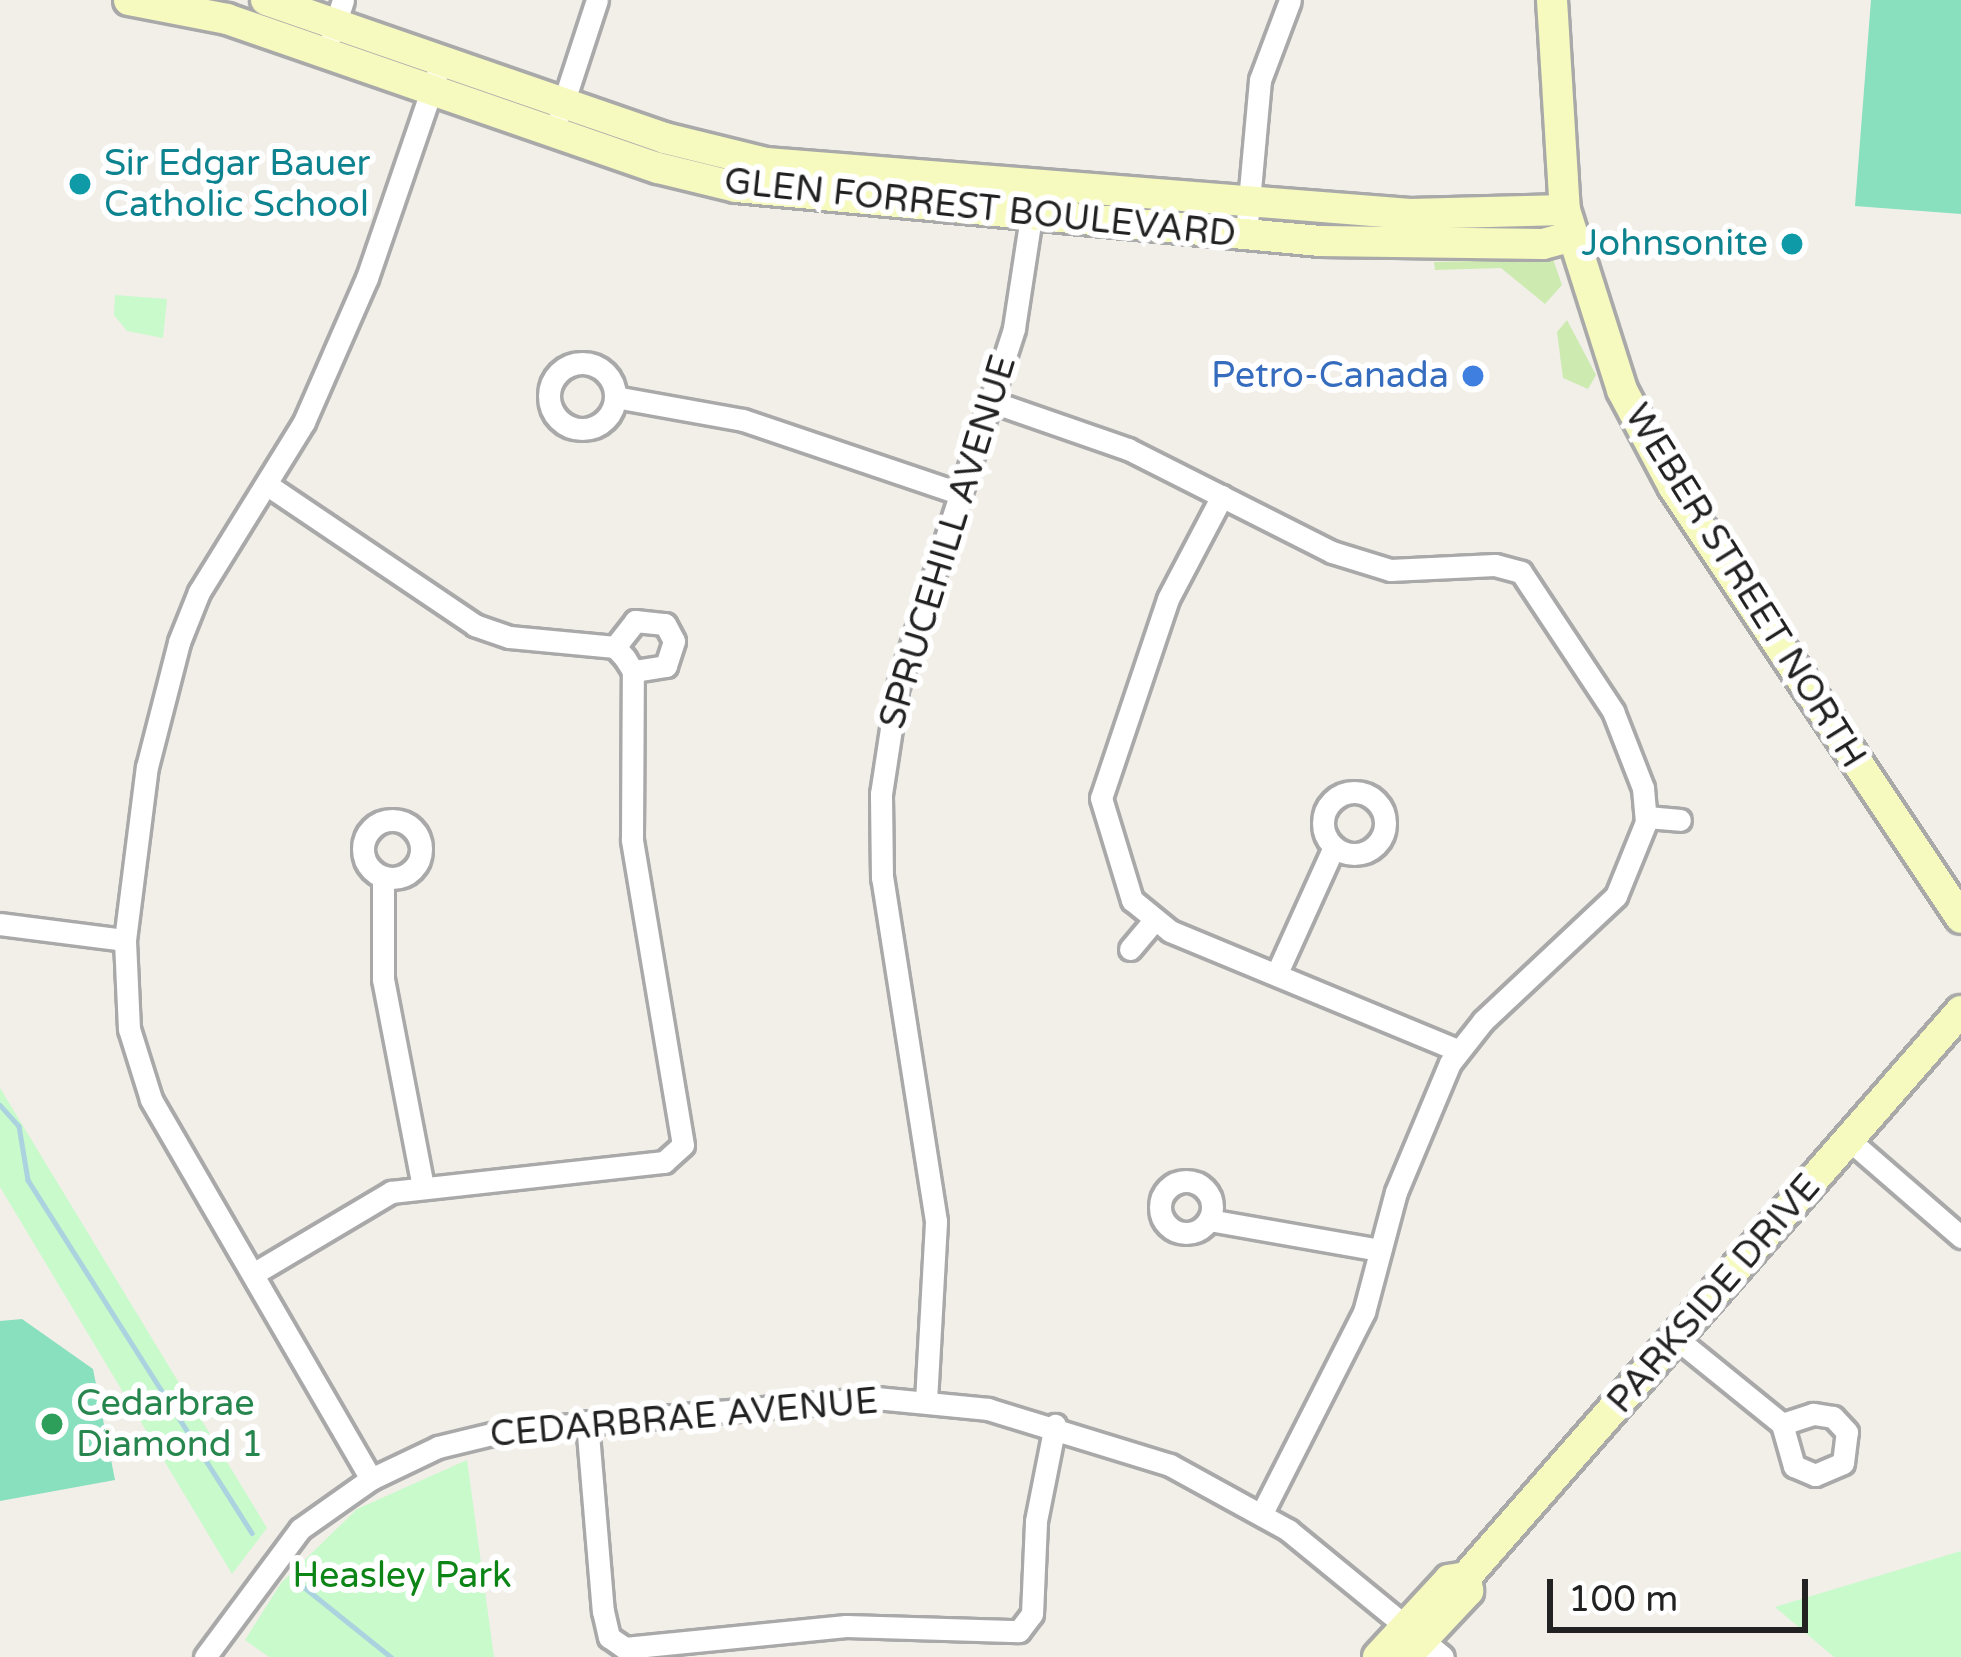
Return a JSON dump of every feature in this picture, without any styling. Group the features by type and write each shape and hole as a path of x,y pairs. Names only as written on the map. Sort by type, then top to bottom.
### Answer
{"street":[{"name":"GLEN FORREST BOULEVARD","path":"129,0 271,12 335,25 442,60 559,116 736,188 1032,218 1421,245 1567,224"},
{"path":"559,116 597,0"},
{"path":"1246,234 1263,62 1290,0"},
{"name":"WEBER STREET NORTH","path":"1555,6 1567,224 1613,368 1673,486 1961,918"},
{"name":"GLEN FORREST BOULEVARD","path":"335,25 432,89 766,163 1567,224"},
{"path":"371,1479 171,1138 136,1062 125,940 160,703 199,592 269,486 367,278 442,60"},
{"name":"SPRUCEHILL AVENUE","path":"926,1401 936,1221 878,847 897,689 1021,300 1034,185"},
{"path":"615,397 743,420 959,493"},
{"path":"989,401 1128,448 1332,552 1382,568 1434,573 1495,566 1521,572 1613,711 1647,817 1612,902 1458,1050 1414,1138 1349,1346 1262,1513"},
{"path":"253,1274 372,1198 423,1186 664,1162 683,1145 632,839 633,671 614,647 509,637 475,625 269,486"},
{"path":"1222,496 1168,599 1101,798 1132,900 1152,922 1458,1050"},
{"path":"614,647 635,621 665,624 674,640 666,666 633,671"},
{"path":"1647,817 1680,820"},
{"path":"1277,973 1334,847"},
{"path":"383,878 382,979 423,1186"},
{"path":"1130,949 1152,922"},
{"path":"0,924 125,940"},
{"name":"PARKSIDE DRIVE","path":"1378,1657 1420,1645 1468,1591 1466,1577 1961,1011"},
{"path":"1848,1139 1961,1237"},
{"path":"1209,1220 1380,1250"},
{"path":"1677,1339 1782,1424"},
{"name":"CEDARBRAE AVENUE","path":"206,1657 289,1542 371,1479 455,1442 587,1422 820,1400 926,1401 1055,1425 1150,1456 1262,1513 1420,1645"},
{"path":"587,1422 603,1611 609,1637 626,1648 846,1626 1019,1631 1032,1614 1036,1521 1055,1425"}],"green space":[{"path":"1871,0 1961,0 1961,214 1855,206"},
{"path":"1553,259 1562,285 1545,304 1501,268 1435,270 1434,262"},
{"path":"115,295 167,299 163,338 127,331 114,315"},
{"path":"1567,320 1596,375 1588,389 1563,378 1557,332"},
{"path":"0,1088 267,1528 232,1574 0,1187"},
{"name":"Cedarbrae Diamond 1","path":"22,1319 93,1369 115,1480 0,1501 0,1321"},
{"name":"Heasley Park","path":"467,1460 494,1657 269,1657 245,1640 281,1583 357,1509"},
{"path":"1961,1551 1961,1657 1834,1657 1775,1607"}],"waterway":[{"path":"0,1105 19,1126 28,1180 252,1533"},
{"path":"299,1583 391,1657"}],"place":[{"name":"Sir Edgar Bauer Catholic School","path":"80,184"},
{"name":"Johnsonite","path":"1792,244"},
{"name":"Petro-Canada","path":"1473,376"},
{"name":"Cedarbrae Diamond 1","path":"52,1424"}]}
